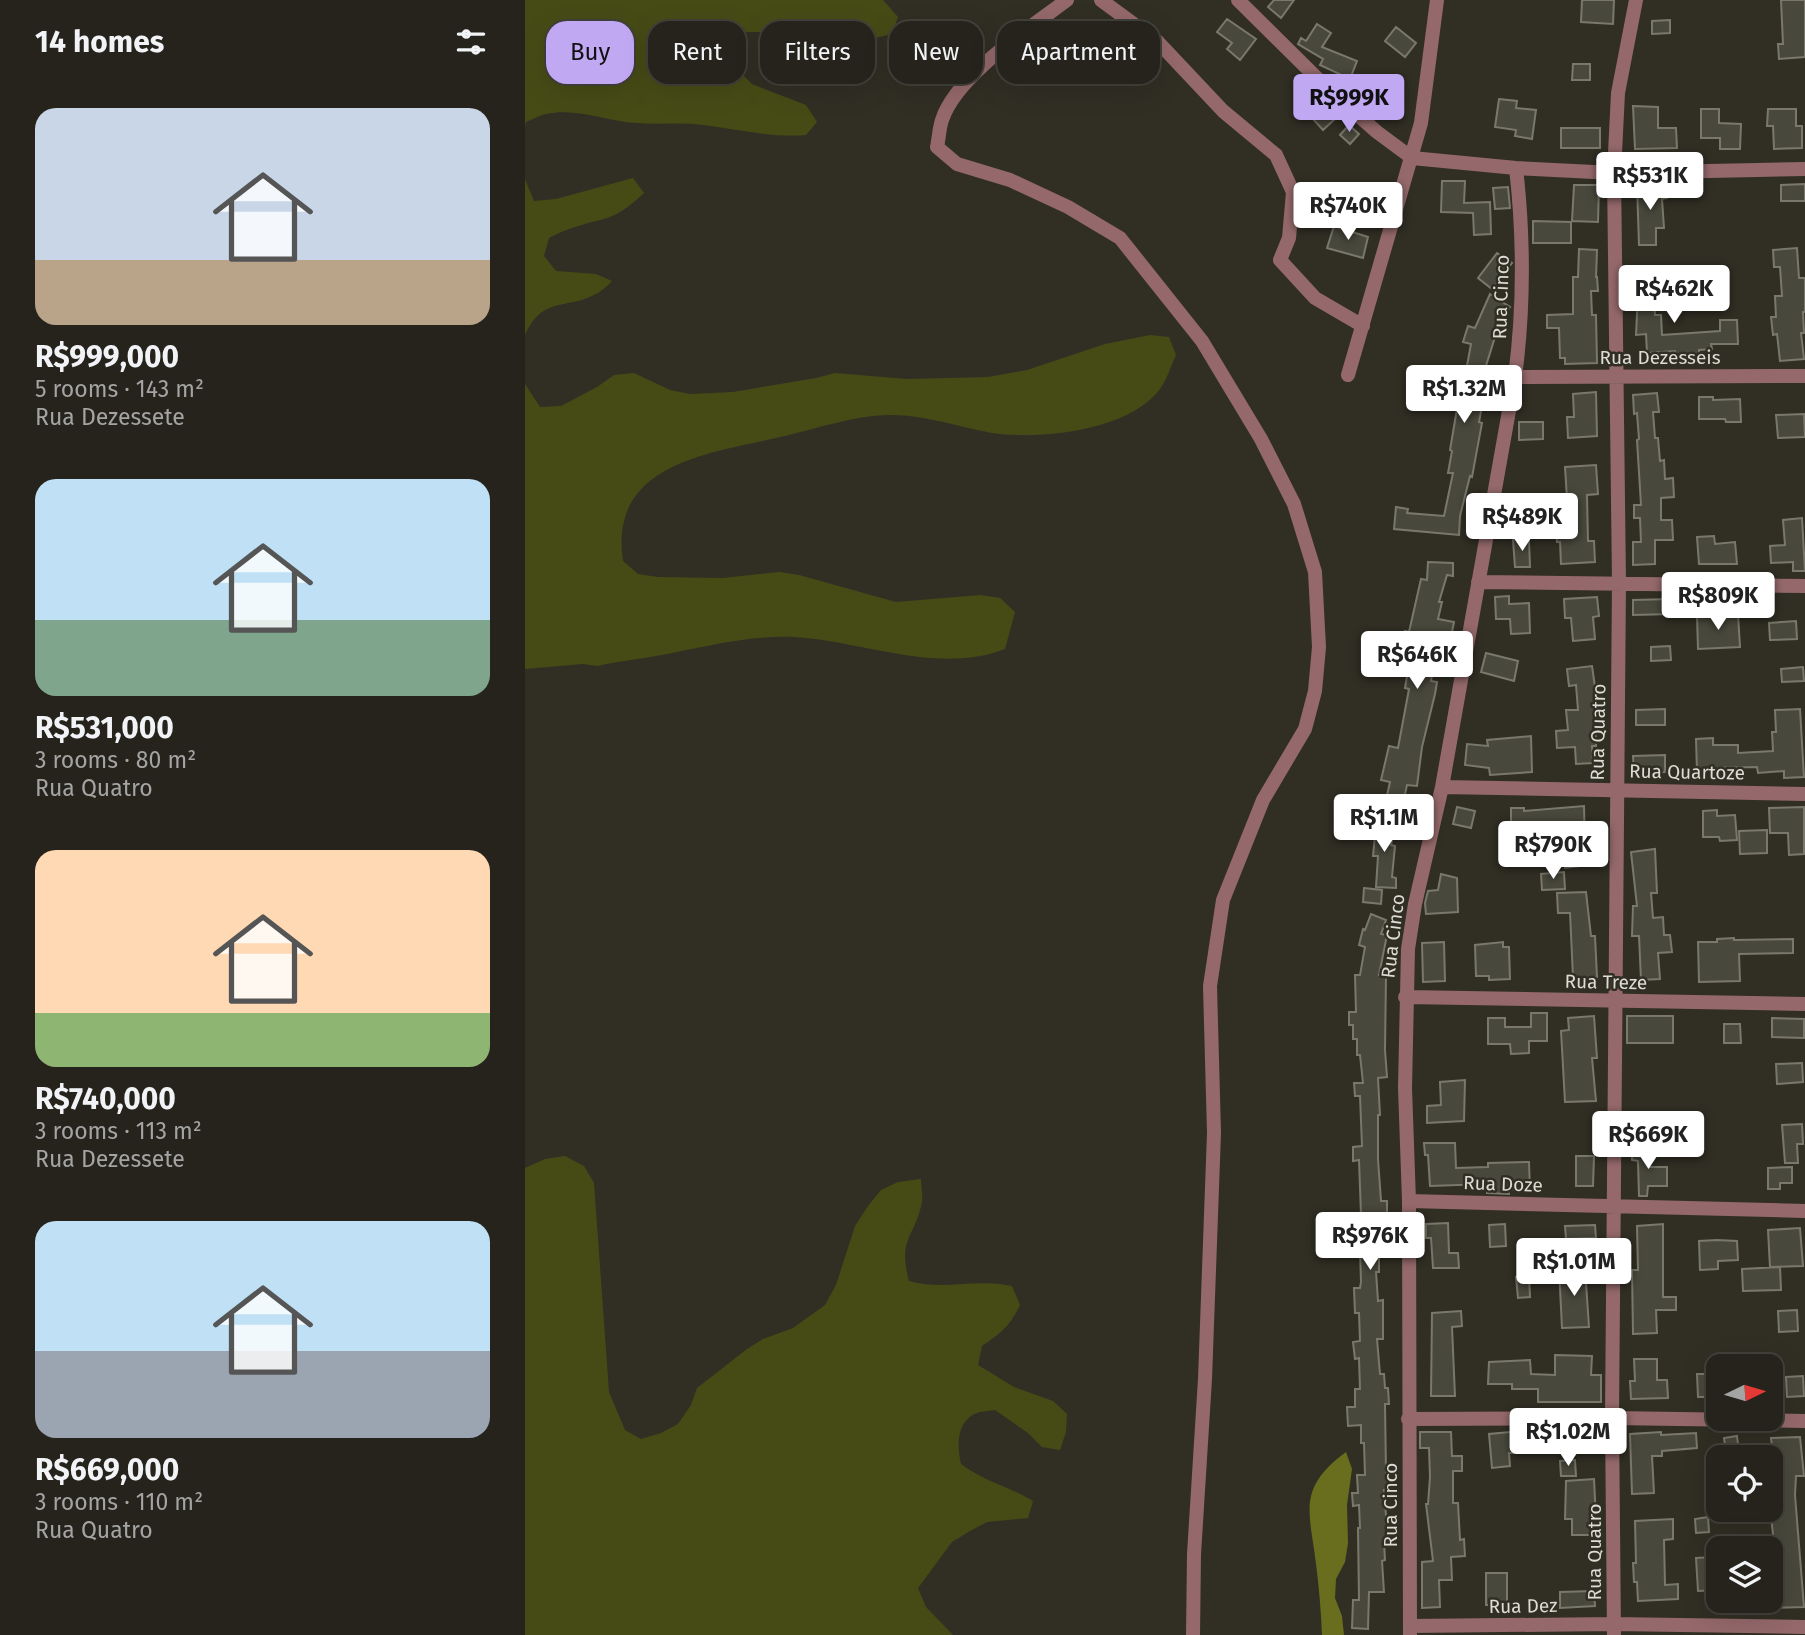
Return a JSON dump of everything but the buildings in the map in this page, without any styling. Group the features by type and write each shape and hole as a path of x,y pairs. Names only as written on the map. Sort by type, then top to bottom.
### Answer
{"street":[{"path":"1067,0 1003,48 956,92 942,119 937,147 957,164 1010,180 1068,207 1119,237 1202,341 1261,439 1294,504 1315,572 1319,648 1315,691 1305,729 1263,800 1223,900 1210,986 1214,1133 1206,1379 1194,1554 1193,1635"},
{"path":"1101,0 1158,42 1223,111 1276,155 1293,192 1289,238 1280,260 1315,298 1363,326"},
{"path":"1238,0 1327,88 1377,132 1412,158 1516,169 1614,173 1805,169"},
{"path":"1348,375 1421,124 1437,0"},
{"name":"Rua Quatro","path":"1614,1630 1612,1418 1616,1207 1619,582 1614,173 1618,93 1636,0"},
{"name":"Rua Cinco","path":"1410,1631 1409,1201 1405,997 1411,924 1442,787 1515,377 1521,320 1522,272 1516,169"},
{"name":"Rua Dezesseis","path":"1515,377 1805,376"},
{"path":"1478,582 1805,586"},
{"name":"Rua Quartoze","path":"1442,787 1805,794"},
{"name":"Rua Treze","path":"1405,997 1805,1004"},
{"name":"Rua Doze","path":"1409,1201 1805,1211"},
{"path":"1408,1419 1612,1418 1805,1422"},
{"name":"Rua Dez","path":"1410,1631 1805,1627"}],"green space":[{"path":"525,0 883,0 898,17 897,21 889,21 889,35 875,38 875,21 760,21 760,33 746,32 746,21 648,21 648,84 746,84 746,78 752,84 806,105 817,122 806,135 767,134 695,124 646,124 569,112 541,115 526,122 525,127"},
{"path":"633,178 644,193 612,216 571,228 549,238 544,256 556,271 596,274 612,281 594,295 547,309 539,314 525,335 525,179 534,201 556,199"},
{"path":"1150,335 1169,337 1176,355 1165,381 1146,403 1127,415 1106,423 1058,433 1011,435 901,415 862,418 698,457 671,467 649,482 632,502 623,528 623,561 638,574 723,578 779,572 896,602 980,595 1000,598 1015,612 1005,649 980,656 927,658 820,640 776,637 724,643 598,666 583,664 525,669 525,384 540,407 561,406 614,375 634,373 670,390 690,394 733,392 835,373 907,379 988,377 1027,370 1105,344"},
{"path":"565,1156 584,1166 594,1183 609,1392 625,1430 641,1439 678,1424 691,1405 697,1388 747,1349 763,1339 793,1328 825,1305 836,1285 855,1226 881,1190 898,1182 921,1179 922,1201 906,1246 909,1281 935,1285 985,1283 1012,1286 1020,1305 1004,1328 982,1346 978,1365 1014,1387 1053,1401 1067,1414 1066,1432 1060,1450 1042,1447 1028,1433 995,1410 977,1413 965,1422 959,1442 961,1464 1033,1501 1028,1518 987,1522 952,1542 918,1588 926,1607 953,1635 525,1635 525,1168 545,1159"},
{"path":"1346,1452 1352,1469 1347,1505 1348,1543 1345,1562 1336,1579 1335,1598 1342,1616 1344,1635 1322,1635 1310,1502 1319,1478"}]}
